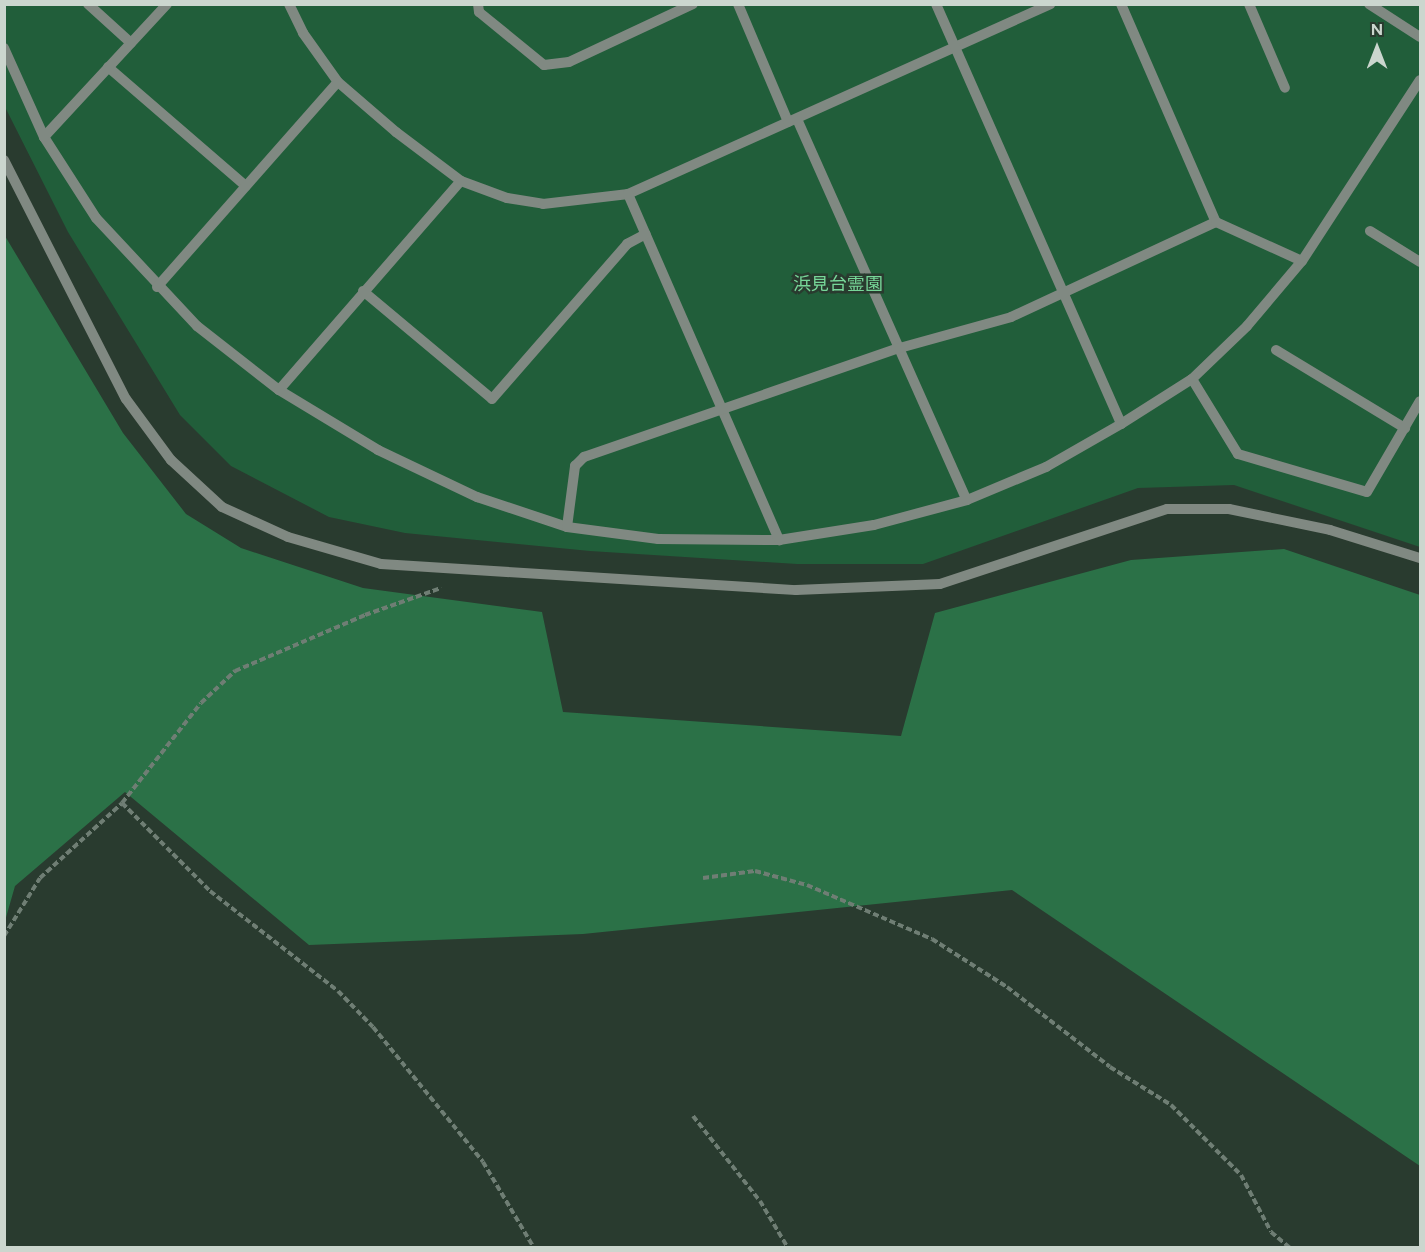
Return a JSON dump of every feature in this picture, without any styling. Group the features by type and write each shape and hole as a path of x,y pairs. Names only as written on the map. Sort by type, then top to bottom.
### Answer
{"street":[{"path":"88,4 131,43"},
{"path":"44,137 166,4"},
{"path":"289,4 303,33 338,82 461,181 507,198 543,204 628,194 1050,4"},
{"path":"478,4 479,12 544,65 569,62 693,4"},
{"path":"738,4 967,500"},
{"path":"936,4 1121,424"},
{"path":"1121,4 1216,222 1302,261"},
{"path":"1249,4 1285,88"},
{"path":"1369,4 1420,37"},
{"path":"4,48 44,137 96,218 157,287 198,326 279,390 378,450 477,496 567,527 658,539 779,540 874,525 967,500 1046,467 1121,424 1192,379 1247,326 1302,261 1420,80"},
{"path":"108,68 246,186"},
{"path":"157,287 338,82"},
{"path":"4,160 126,399 171,460 222,507 288,537 381,564 796,590 940,584 1167,509 1229,509 1330,530 1420,558"},
{"path":"279,390 461,181"},
{"path":"628,194 779,540"},
{"path":"567,527 575,466 584,458 896,349 1011,317 1216,222"},
{"path":"1370,231 1420,261"},
{"path":"363,291 492,399 627,244 646,234"},
{"path":"1276,350 1405,428"},
{"path":"1192,379 1238,454 1367,492 1420,401"}],"path":[{"path":"4,936 40,878 123,803 201,703 235,670 364,615 450,585"},
{"path":"123,803 210,891 338,991 373,1027 483,1162 534,1248"},
{"path":"703,878 755,871 807,885 932,939 1007,987 1110,1067 1171,1105 1241,1175 1271,1232 1290,1248"},
{"path":"693,1116 760,1202 788,1248"}],"green space":[{"name":"浜見台霊園","path":"5,5 1420,5 1420,547 1234,485 1138,488 923,564 797,564 590,551 405,533 329,517 231,466 180,415 68,232 5,107"},
{"path":"5,236 123,433 186,514 241,548 363,588 542,612 563,712 901,736 935,613 1131,560 1284,549 1420,595 1420,1166 1012,890 583,934 309,945 125,792 15,886 5,921"}]}
